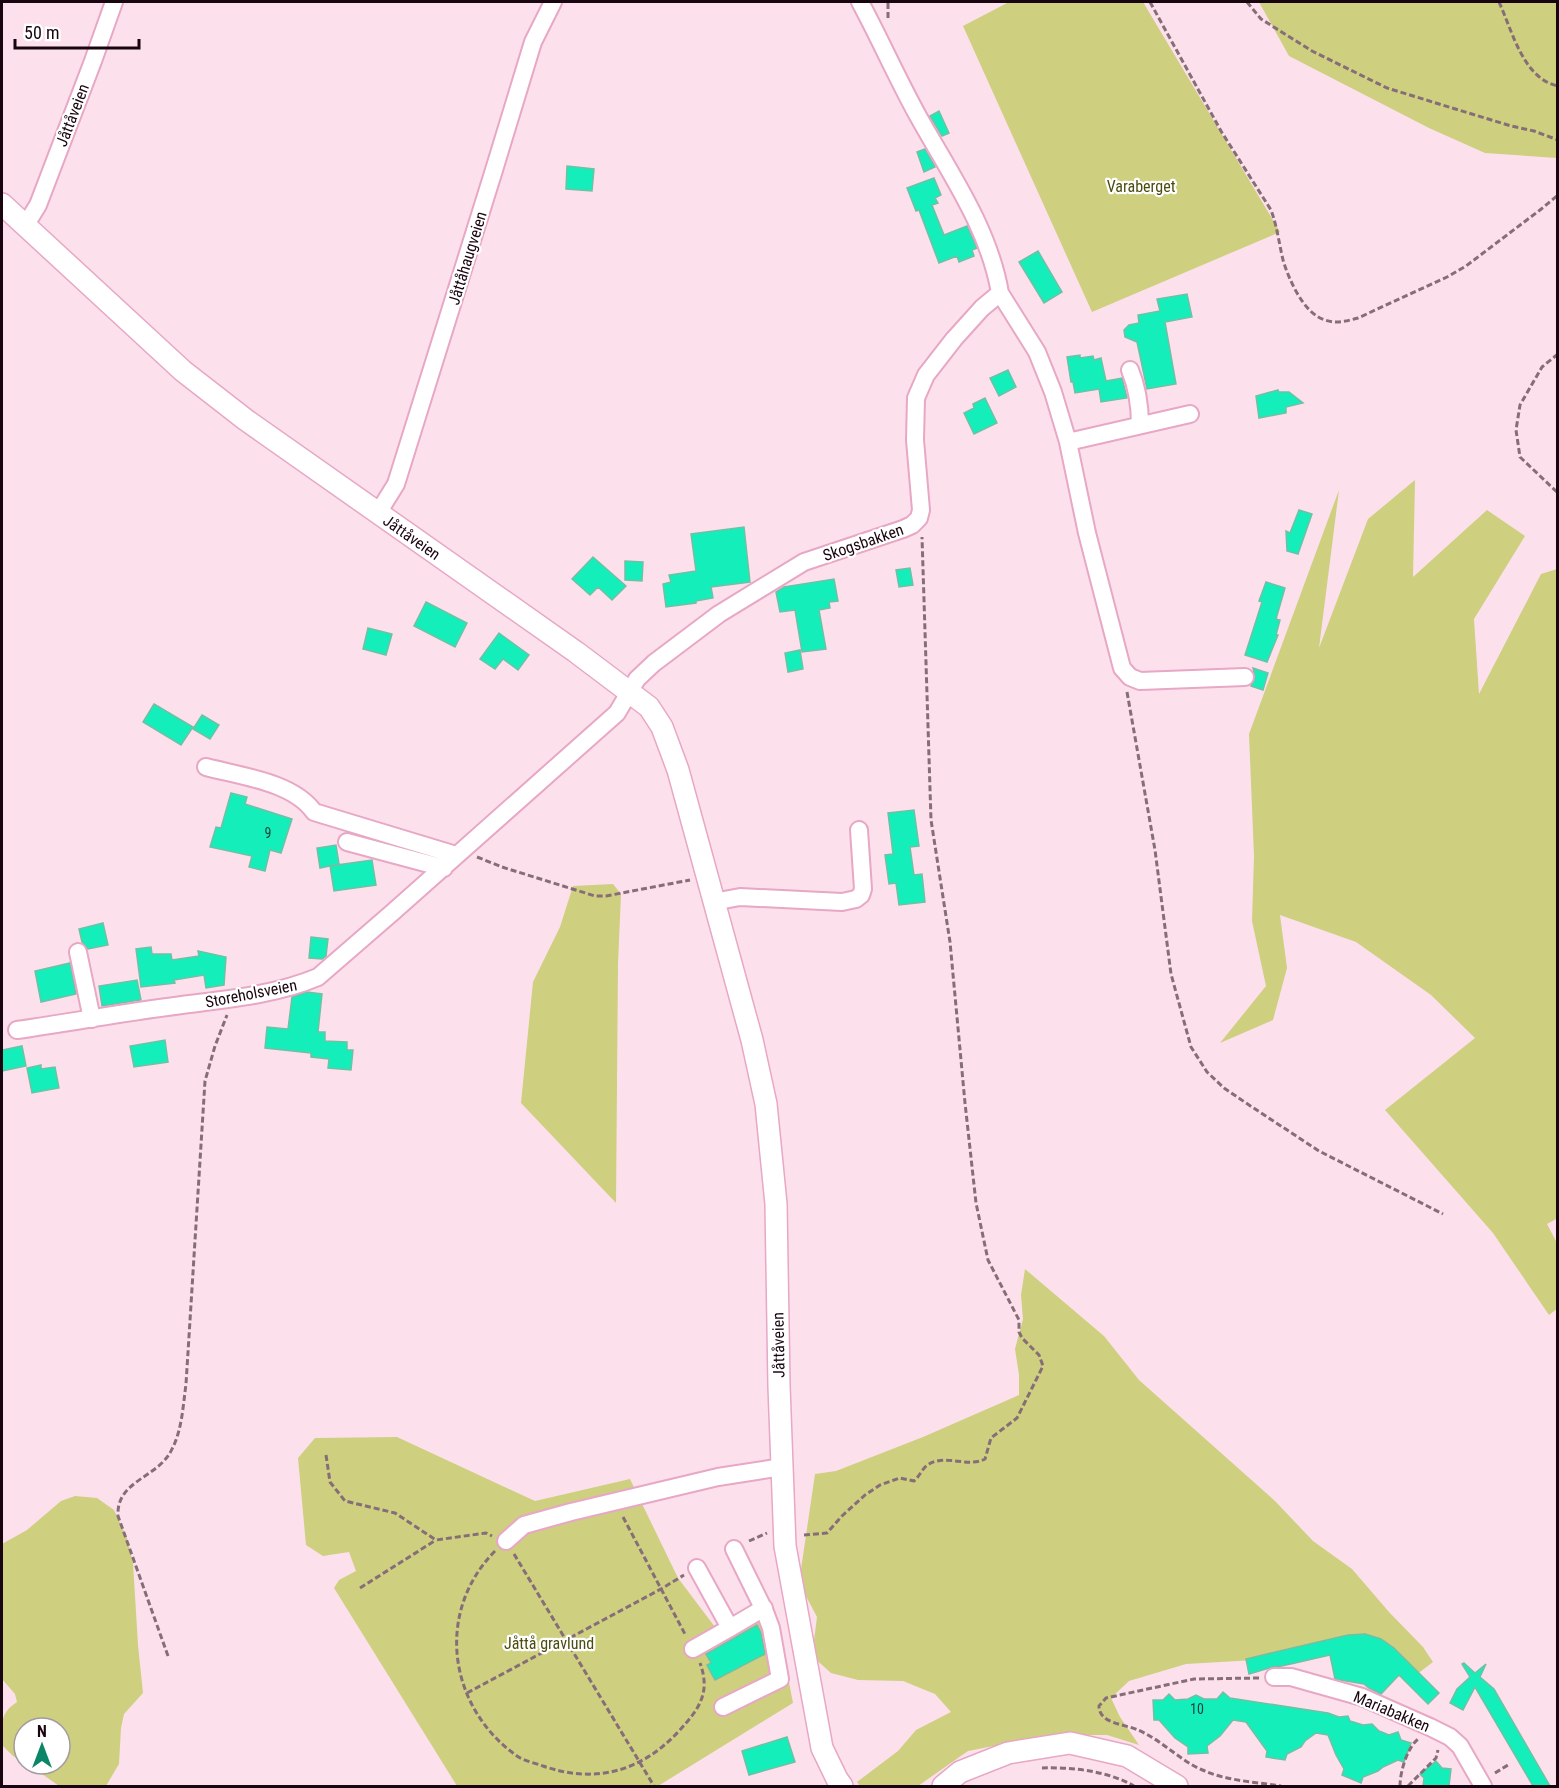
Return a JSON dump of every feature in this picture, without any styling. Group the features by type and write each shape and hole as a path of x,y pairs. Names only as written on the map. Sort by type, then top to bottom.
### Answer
{"main road":[{"name":"Jåttåveien","path":"2,204 183,371 246,420 576,652 649,707 662,727 678,770 752,1040 766,1104 776,1204 782,1467 777,1533 785,1546 822,1748 842,1786"},
{"path":"943,1786 960,1772 1008,1753 1070,1743 1127,1756 1178,1786"}],"street":[{"name":"Jåttåveien","path":"25,226 38,205 114,2"},
{"name":"Jåttåhaugveien","path":"378,513 396,484 532,42 553,2"},
{"path":"860,2 897,78 980,228 993,260 1000,293 1037,352 1053,392 1068,442 1084,523 1122,668 1130,676 1140,681 1245,677"},
{"name":"Skogsbakken","path":"629,692 637,678 654,663 719,614 786,572 804,562 903,529 912,525 919,518 922,501 915,440 916,398 926,375 954,339 982,308 1000,293"},
{"path":"1130,370 1140,411 1140,424"},
{"path":"1068,442 1190,414"},
{"name":"Storeholsveien","path":"17,1030 183,1005 233,1000 303,983 318,977 616,714 629,692"},
{"path":"206,767 291,791 310,805 314,812 459,853"},
{"path":"714,902 740,897 831,903 855,899 861,895 863,889 859,830"},
{"path":"347,842 444,868"},
{"path":"78,952 92,1018"},
{"path":"506,1541 524,1525 718,1477 782,1467"},
{"path":"723,1707 780,1679 771,1628 764,1608 734,1549"},
{"path":"697,1568 730,1628"},
{"path":"693,1649 764,1608"},
{"name":"Mariabakken","path":"1274,1677 1291,1677 1362,1697 1437,1730 1461,1746 1484,1786"}],"path":[{"path":"1150,2 1221,131 1271,210 1276,221 1284,263 1291,281 1305,305 1315,315 1325,320 1345,322 1358,318 1447,278 1466,266 1557,195"},
{"path":"1247,2 1261,19 1312,51 1387,88 1503,124 1534,131 1557,140"},
{"path":"1499,2 1526,63 1546,83 1557,86"},
{"path":"1557,354 1542,367 1520,405 1516,430 1520,457 1557,493"},
{"path":"734,1549 777,1533 817,1536 827,1533 842,1516 873,1489 889,1481 900,1478 914,1482 923,1469 932,1462 977,1462 985,1459 990,1441 1017,1418 1043,1366 1039,1356 1022,1338 1019,1320 988,1260 976,1203 950,942 931,820 922,526 919,518"},
{"path":"1122,668 1155,850 1170,967 1189,1041 1195,1055 1207,1072 1224,1088 1319,1152 1443,1215"},
{"path":"459,853 595,896 606,896 707,877"},
{"path":"168,1656 118,1516 118,1508 121,1495 158,1466 172,1451 180,1427 186,1384 205,1081 215,1046 233,1000"},
{"path":"326,1455 330,1482 345,1501 395,1513 436,1540"},
{"path":"506,1541 489,1558 468,1590 458,1623 456,1649 458,1673 474,1710 490,1733 519,1758 556,1771 589,1776 616,1771 639,1763 669,1742 696,1711 706,1678 616,1502"},
{"path":"360,1588 436,1540 486,1533 506,1541 654,1786"},
{"path":"467,1693 697,1568"},
{"path":"1274,1677 1194,1679 1173,1683 1106,1698 1099,1706 1099,1712 1110,1721 1142,1731 1203,1771 1224,1777 1281,1786"},
{"path":"1408,1786 1436,1758 1438,1747 1432,1738 1437,1730"},
{"path":"1400,1786 1402,1770 1410,1750"},
{"path":"1497,1772 1508,1765"},
{"path":"1034,1768 1066,1767 1121,1779 1134,1786"}],"green space":[{"name":"Varaberget","path":"1009,2 1143,2 1280,232 1092,312 963,26"},
{"path":"1259,2 1557,2 1557,158 1485,153 1429,128 1289,56"},
{"path":"1415,480 1413,577 1487,510 1525,536 1474,619 1479,694 1541,574 1557,569 1558,1218 1547,1224 1557,1243 1558,1308 1549,1315 1493,1233 1385,1110 1475,1038 1431,995 1356,942 1280,915 1287,968 1273,1020 1220,1043 1266,986 1252,921 1254,856 1249,734 1339,490 1319,648 1368,519"},
{"path":"613,884 621,894 618,964 616,1203 521,1103 533,982 560,927 573,886"},
{"path":"1025,1269 1104,1336 1139,1380 1275,1501 1313,1541 1352,1569 1423,1647 1433,1662 1416,1675 1391,1669 1375,1637 1341,1637 1272,1659 1186,1664 1129,1681 1111,1698 1120,1717 1139,1745 1107,1735 1050,1735 968,1751 918,1786 860,1786 857,1782 898,1751 916,1730 951,1712 935,1694 903,1681 858,1680 831,1673 812,1656 817,1617 799,1583 815,1474 836,1471 923,1437 1019,1395 1015,1349 1023,1319 1021,1295"},
{"name":"Jåttå gravlund","path":"397,1437 535,1501 630,1479 678,1578 724,1639 775,1610 793,1703 658,1786 457,1786 334,1588 339,1580 356,1571 349,1552 323,1556 306,1545 298,1458 315,1438"},
{"path":"75,1496 97,1498 114,1510 127,1538 133,1563 143,1693 124,1714 119,1764 106,1786 59,1786 45,1776 72,1776 72,1716 12,1716 12,1755 2,1745 3,1720 7,1710 17,1702 15,1694 2,1679 2,1544 27,1530 61,1501"}],"building":[{"path":"939,111 949,133 942,136 930,116"},
{"path":"925,149 935,167 924,172 917,152"},
{"path":"567,166 594,169 592,191 566,189"},
{"path":"934,178 941,195 935,198 938,203 932,205 944,235 967,226 977,248 972,250 974,256 959,262 957,256 939,263 919,210 916,211 907,188"},
{"path":"1038,251 1062,292 1044,303 1019,262"},
{"path":"1187,294 1192,317 1165,322 1176,384 1147,389 1137,342 1125,337 1124,330 1129,325 1139,323 1138,315 1160,311 1157,299"},
{"path":"1080,355 1080,358 1093,356 1094,360 1101,358 1106,381 1122,378 1127,398 1101,402 1099,389 1075,393 1067,357"},
{"path":"1008,370 1016,387 999,396 990,378"},
{"path":"1278,390 1289,392 1303,403 1286,407 1286,413 1259,418 1256,396"},
{"path":"985,398 997,423 974,434 964,413 974,408 973,404"},
{"path":"1299,510 1312,514 1298,554 1287,551 1286,531 1290,533"},
{"path":"744,527 750,582 711,587 713,598 666,607 663,584 671,582 669,575 696,571 691,534"},
{"path":"593,557 626,586 612,600 598,587 590,595 572,579"},
{"path":"625,561 643,562 642,581 625,580"},
{"path":"910,568 913,585 899,587 896,570"},
{"path":"834,579 838,601 829,602 830,608 819,610 826,649 802,652 795,610 780,612 776,592 784,587"},
{"path":"1266,582 1285,588 1276,619 1280,620 1276,635 1278,635 1267,662 1245,655"},
{"path":"426,602 467,623 455,647 414,626"},
{"path":"368,628 392,634 386,655 363,649"},
{"path":"499,633 529,655 518,670 503,659 495,669 480,659"},
{"path":"800,650 803,669 788,672 785,653"},
{"path":"1253,668 1268,673 1263,690 1251,686 1255,677"},
{"path":"154,704 193,727 181,745 143,722"},
{"path":"202,715 219,725 210,739 193,729"},
{"path":"231,793 247,797 245,804 292,819 281,853 270,850 265,871 249,867 252,856 210,847 216,827 221,828"},
{"path":"914,810 919,846 910,847 914,875 922,874 925,902 899,905 896,883 889,884 885,855 893,854 888,813"},
{"path":"336,845 339,864 320,868 317,848"},
{"path":"372,860 376,885 334,891 330,866"},
{"path":"103,923 108,945 88,949 82,942 79,929"},
{"path":"311,937 328,939 326,956 322,959 309,958"},
{"path":"151,947 152,954 171,954 172,960 199,956 198,951 226,957 224,985 206,988 204,975 174,980 175,983 141,987 136,949"},
{"path":"70,963 76,994 41,1002 35,971"},
{"path":"137,980 141,1000 102,1006 99,986"},
{"path":"307,992 322,994 318,1032 325,1032 325,1041 347,1042 347,1050 353,1050 351,1070 328,1068 329,1059 311,1057 311,1053 265,1048 267,1027 288,1029 292,997"},
{"path":"165,1040 168,1062 134,1067 130,1046"},
{"path":"22,1046 26,1066 2,1071 2,1050"},
{"path":"41,1065 41,1069 55,1067 59,1088 32,1093 27,1068"},
{"path":"757,1625 765,1654 715,1680 707,1665 711,1663 706,1654"},
{"path":"1365,1634 1381,1639 1394,1648 1439,1693 1428,1704 1399,1675 1381,1694 1364,1684 1335,1679 1330,1655 1249,1674 1246,1659 1348,1635"},
{"path":"1464,1663 1475,1673 1486,1664 1480,1677 1494,1689 1550,1786 1533,1786 1475,1687 1463,1710 1450,1703 1457,1689 1470,1677 1462,1664"},
{"path":"1223,1692 1230,1698 1328,1713 1339,1717 1348,1716 1350,1721 1363,1725 1372,1724 1379,1731 1389,1735 1398,1732 1401,1740 1411,1743 1404,1762 1398,1760 1383,1767 1363,1777 1361,1783 1342,1775 1344,1769 1328,1735 1316,1733 1301,1747 1287,1754 1285,1760 1266,1757 1267,1751 1246,1722 1233,1720 1220,1736 1207,1746 1208,1753 1188,1754 1188,1747 1175,1738 1159,1720 1154,1720 1153,1700 1163,1700 1169,1694 1175,1700 1188,1699 1196,1695 1204,1699 1217,1699"},
{"path":"787,1737 795,1762 749,1775 742,1751"},
{"path":"1436,1761 1442,1768 1451,1769 1449,1786 1423,1786 1424,1778 1420,1774"}]}
